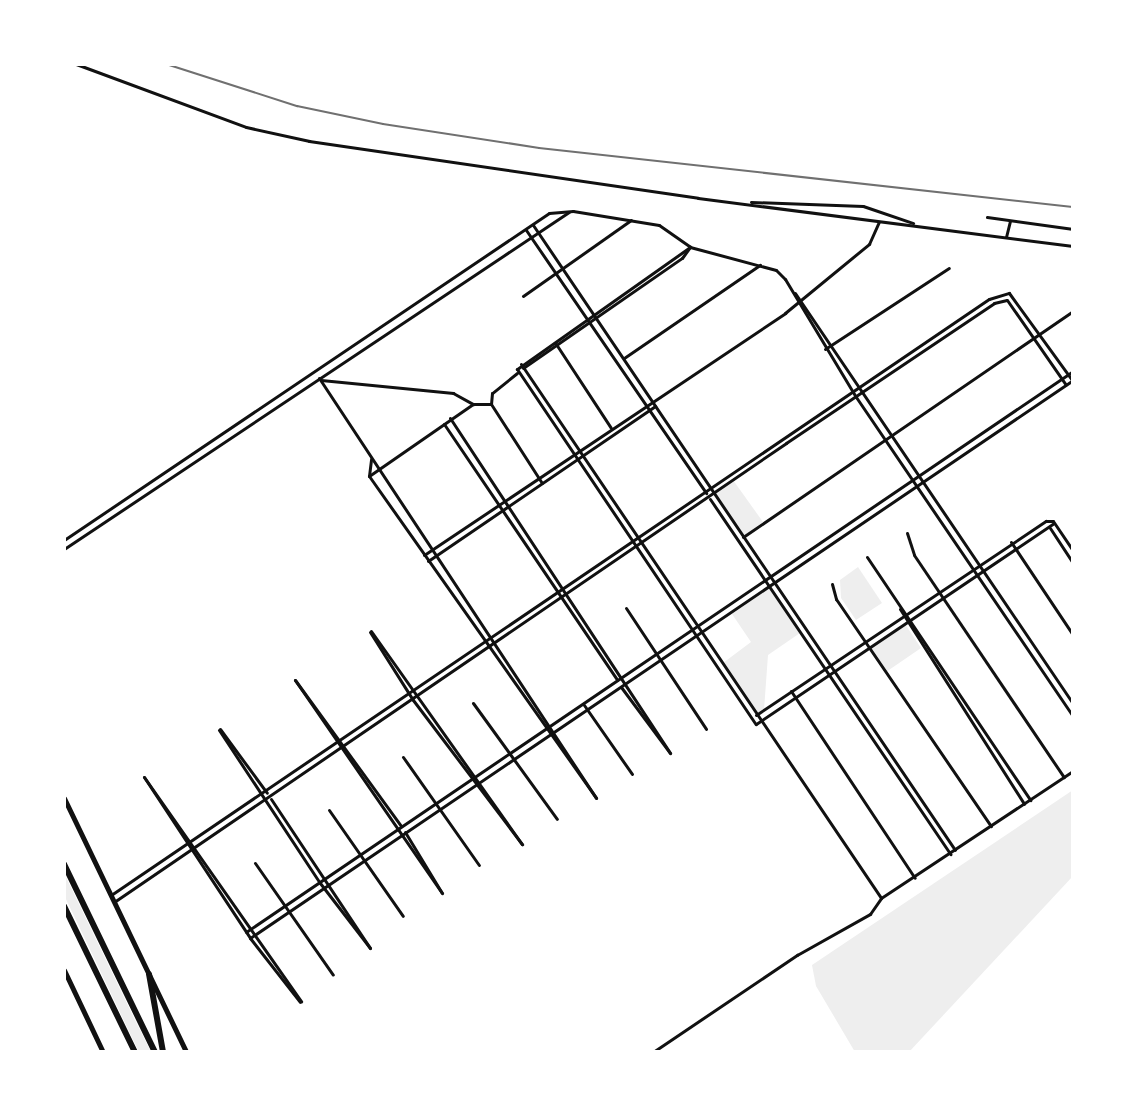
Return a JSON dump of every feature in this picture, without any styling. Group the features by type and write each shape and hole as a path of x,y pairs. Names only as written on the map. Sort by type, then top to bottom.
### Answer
{"highway":[{"path":"64,864 155,1052"},
{"path":"64,906 135,1052"},
{"path":"149,974 163,1052"}],"main road":[{"path":"64,798 186,1052"},
{"path":"64,970 103,1052"}],"street":[{"path":"76,64 166,101 271,133 397,156 1073,246"},
{"path":"743,202 863,206 922,225"},
{"path":"64,540 555,211 632,220 663,226 690,247 776,270 801,299 865,391 1073,704"},
{"path":"64,549 529,235 573,211"},
{"path":"987,217 1073,229"},
{"path":"523,296 632,220"},
{"path":"428,561 583,455 647,408 651,401 797,303 869,244 880,221"},
{"path":"1006,237 1010,221"},
{"path":"533,225 955,850"},
{"path":"526,230 950,854"},
{"path":"542,483 491,404 490,397 553,340 690,247"},
{"path":"522,365 596,318 690,247"},
{"path":"618,362 760,265"},
{"path":"825,349 949,268"},
{"path":"793,292 852,391 1073,716"},
{"path":"713,490 935,343 1007,300 1009,293"},
{"path":"250,938 703,634 1072,380 1009,293"},
{"path":"114,902 642,544 852,391 989,299 1009,293"},
{"path":"1007,300 1066,385"},
{"path":"738,540 1073,311"},
{"path":"931,339 935,343"},
{"path":"553,340 611,428"},
{"path":"522,365 881,898"},
{"path":"517,370 751,718 760,722"},
{"path":"246,932 699,628 1073,371"},
{"path":"320,379 453,393 473,404 491,404"},
{"path":"320,379 371,458 378,471 430,551 598,797 592,799 544,732 369,476 371,458"},
{"path":"369,476 473,404"},
{"path":"424,555 611,428 655,406"},
{"path":"444,424 622,688 670,753 628,683 450,418"},
{"path":"111,895 633,543 708,496"},
{"path":"1046,521 1073,563"},
{"path":"751,718 1046,521 1054,522 1073,551"},
{"path":"760,722 1054,522"},
{"path":"907,533 910,549 1064,777"},
{"path":"1011,542 1073,635"},
{"path":"867,557 1030,800"},
{"path":"832,584 836,599 991,826"},
{"path":"899,606 904,623 1024,804"},
{"path":"626,608 706,729"},
{"path":"370,632 415,690 479,776 522,844 413,700 370,632"},
{"path":"295,680 341,741 406,833 442,893 317,718 295,680"},
{"path":"791,691 915,878"},
{"path":"473,703 557,819"},
{"path":"584,705 632,774"},
{"path":"317,718 323,714"},
{"path":"218,730 224,730 266,791 370,948 320,883 218,730"},
{"path":"403,757 479,865"},
{"path":"653,1052 797,955 870,914 881,898 1073,771"},
{"path":"148,777 163,798 299,1003 250,938 142,778 148,777"},
{"path":"157,802 163,798"},
{"path":"329,810 403,916"},
{"path":"209,829 213,835"},
{"path":"255,863 333,975"}],"shaded area":[{"path":"733,480 763,522 744,536 715,493"},
{"path":"858,567 882,603 856,620 841,598 840,580"},
{"path":"769,588 800,633 768,655 764,710 757,714 723,663 751,642 732,614"},
{"path":"905,624 921,648 886,672 869,647"},
{"path":"1073,790 1073,876 909,1052 855,1052 816,986 812,965"},
{"path":"64,873 151,1052 139,1052 64,895"}],"railway":[{"path":"166,64 297,106 383,124 539,148 1073,207"}]}
